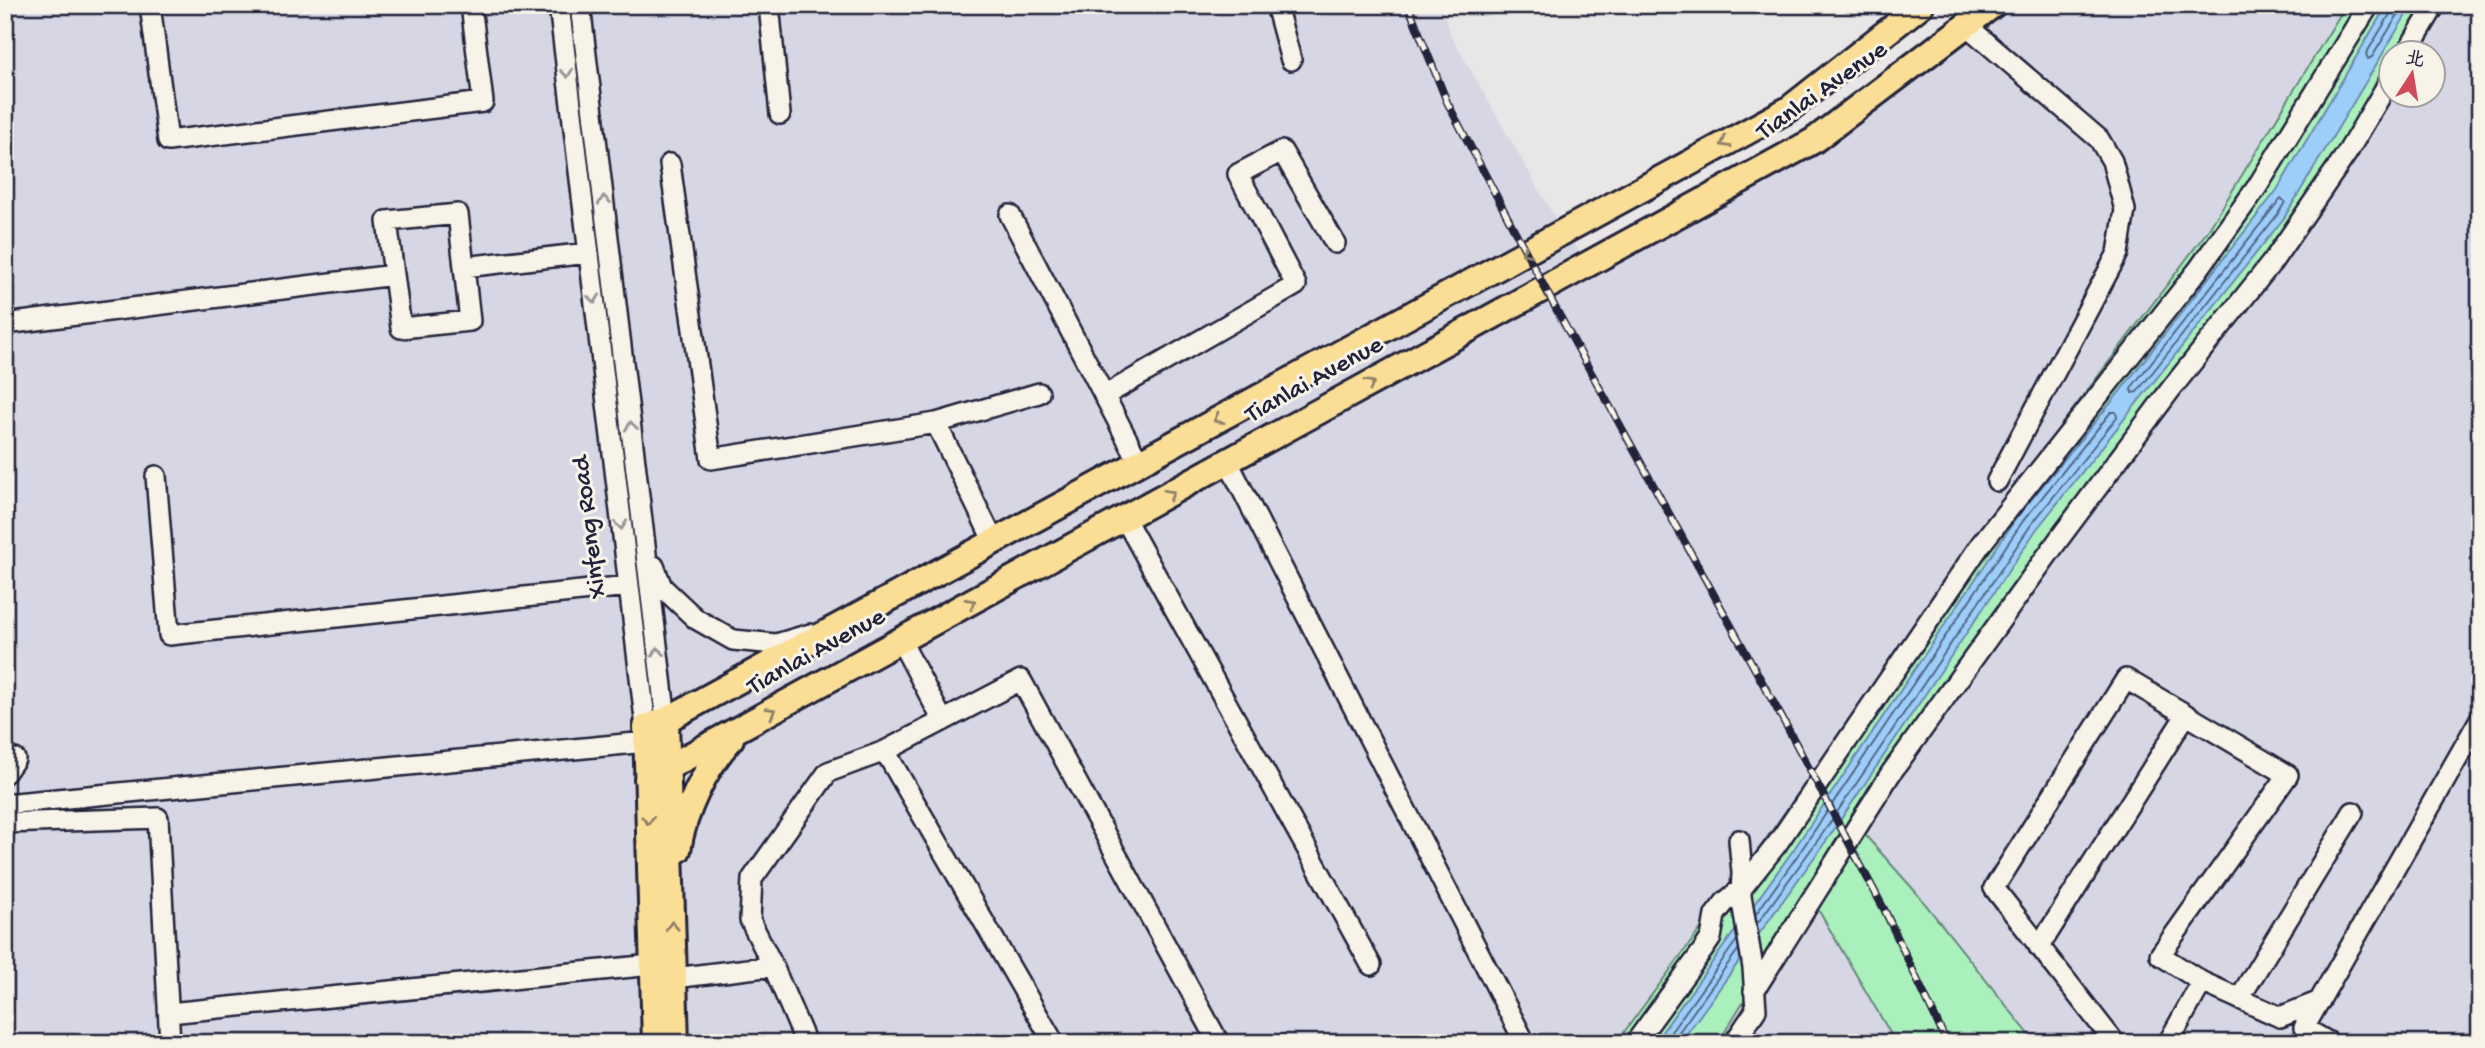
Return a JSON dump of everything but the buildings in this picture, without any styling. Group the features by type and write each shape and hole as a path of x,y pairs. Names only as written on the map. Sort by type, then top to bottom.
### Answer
{"main road":[{"name":"Tianlai Avenue","path":"653,730 838,626 1789,109 1921,5"},
{"name":"Tianlai Avenue","path":"657,774 1813,141 1993,5"},
{"name":"Xinfeng Road","path":"653,730 671,896 676,1043"},
{"path":"671,896 681,830 718,754 739,730"},
{"name":"Xinfeng Road","path":"654,1043 652,965 657,774"}],"street":[{"path":"150,5 168,141 483,102 471,5"},
{"name":"Xinfeng Road","path":"559,5 628,586 653,730"},
{"name":"Xinfeng Road","path":"580,5 645,542 653,730"},
{"path":"769,5 780,114"},
{"path":"1276,5 1291,60"},
{"path":"1635,1043 1711,938 1715,915 1725,902 1742,892 1777,844 2005,512 2198,270 2257,187 2369,5"},
{"path":"2415,38 2435,5"},
{"path":"1966,25 2099,139 2112,161 2126,209 2118,253 1997,481"},
{"path":"1754,991 1891,773 2171,389 2273,261 2347,153 2376,104"},
{"path":"1104,396 1296,285 1238,174 1282,151 1335,243"},
{"path":"670,164 711,459 936,423 1039,393"},
{"path":"458,214 464,267 470,321 401,328 387,221 458,214"},
{"path":"1010,215 1139,462"},
{"path":"464,267 588,253"},
{"path":"5,324 394,275"},
{"path":"936,423 994,541"},
{"path":"1228,462 1525,1043"},
{"path":"156,477 169,635 628,586"},
{"path":"1125,519 1371,965"},
{"path":"645,542 662,587 696,619 733,640 776,644 838,626"},
{"path":"901,641 943,720"},
{"path":"2115,1043 1994,888 2126,679 2288,775 2160,955 2202,982 2280,1017 2320,1001"},
{"path":"806,1043 750,920 752,879 828,772 885,751 1021,680 1219,1043"},
{"path":"2039,947 2186,715"},
{"path":"2330,1043 2304,1028 2480,719"},
{"path":"5,804 653,730"},
{"path":"885,751 1054,1043"},
{"path":"2239,999 2353,812"},
{"path":"5,823 158,818 170,1043"},
{"path":"1734,1043 1756,1010 1742,892 1739,840"},
{"path":"169,1013 652,965"},
{"path":"674,978 773,966"},
{"path":"2168,1043 2202,982"}],"shaded area":[{"path":"5,5 1441,5 1451,36 1563,232 1590,263 1813,141 1991,5 2480,5 2480,1043 5,1043"}],"green space":[{"path":"2346,5 2435,5 2415,38 2376,38 2376,104 2347,153 1829,861 1718,1043 1616,1043 1742,873 2001,505 2209,229"},
{"path":"1858,827 1914,890 2036,1043 1896,1043 1812,899"}],"water":[{"path":"2387,5 2412,5 2392,38 2376,38 2376,65 2284,218 2036,530 1829,837 1680,1043 1654,1043 1794,849 2017,517 2113,400 2277,190"}],"railway":[{"path":"1408,5 1447,102 1556,309 1787,727 1884,909 1947,1043"}]}
